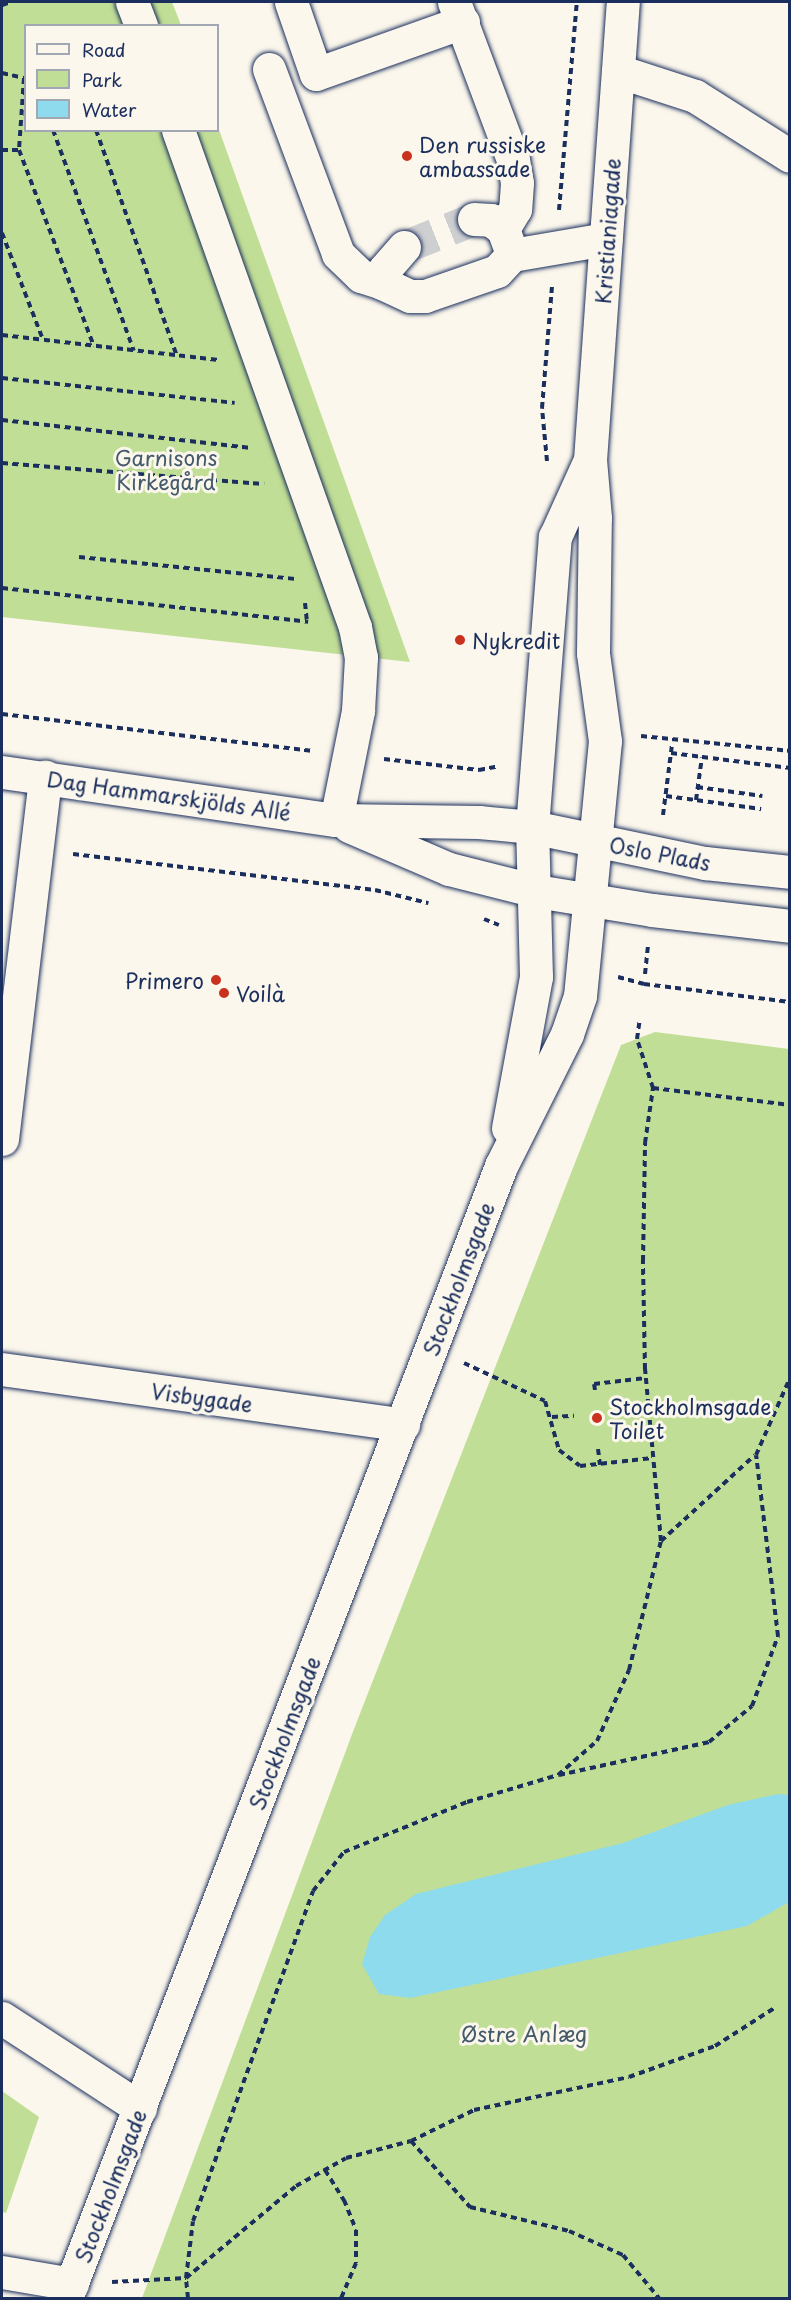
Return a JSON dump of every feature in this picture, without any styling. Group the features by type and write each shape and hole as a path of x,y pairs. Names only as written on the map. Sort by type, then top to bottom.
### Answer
{"street":[{"path":"132,2 140,24"},
{"path":"269,69 338,254 361,276 410,296 425,296 496,271 497,234 515,209 517,183 458,12 316,74 291,2"},
{"name":"Kristianiagade","path":"590,899 598,842 605,741 593,653 595,518 590,460 618,71 618,4"},
{"path":"618,71 695,96 789,156"},
{"path":"179,132 343,584 355,627 361,657 357,711 336,820"},
{"path":"497,234 606,239"},
{"path":"382,283 384,270 404,247"},
{"name":"Kristianiagade","path":"532,827 555,537 590,460"},
{"name":"Dag Hammarskjölds Allé","path":"2,772 336,820 479,822 532,827"},
{"path":"2,1139 45,777"},
{"name":"Dag Hammarskjölds Allé","path":"336,820 449,869 536,891"},
{"name":"Oslo Plads","path":"532,827 705,862 789,872"},
{"name":"Stockholmsgade","path":"501,1166 536,977 536,891 532,827"},
{"path":"536,891 789,926"},
{"name":"Stockholmsgade","path":"69,2291 501,1166 567,1034 580,996 590,899"},
{"name":"Visbygade","path":"2,1369 403,1425"},
{"path":"2,2018 140,2108"},
{"path":"2,2272 69,2291"}],"path":[{"path":"2,5 11,2"},
{"path":"2,73 24,79"},
{"path":"24,91 19,150 94,346"},
{"path":"54,132 134,351"},
{"path":"97,132 177,356"},
{"path":"2,150 19,150"},
{"path":"2,233 42,340"},
{"path":"2,335 219,360"},
{"path":"2,378 235,403"},
{"path":"2,420 251,448"},
{"path":"2,463 264,484"},
{"path":"79,557 343,584"},
{"path":"2,588 355,627"},
{"path":"2,714 465,768"},
{"path":"691,740 789,751"},
{"path":"663,815 672,744"},
{"path":"671,753 789,768"},
{"path":"696,800 702,757"},
{"path":"697,787 762,796"},
{"path":"789,788 789,806"},
{"path":"666,796 761,809"},
{"path":"89,856 375,890 440,906"},
{"path":"645,974 648,943"},
{"path":"656,986 789,1002"},
{"path":"558,1775 597,1741 629,1670 661,1541 646,1378 645,1143 653,1088 637,1039 640,1018"},
{"path":"653,1088 789,1106"},
{"path":"485,1372 535,1394 545,1401 552,1417 552,1429 566,1458 580,1466 653,1458"},
{"path":"595,1390 594,1384 646,1378"},
{"path":"661,1541 756,1455 789,1378"},
{"path":"552,1417 574,1416"},
{"path":"598,1449 600,1465"},
{"path":"188,2298 186,2278 193,2221 215,2154 313,1891 344,1852 467,1802 558,1775 709,1742 752,1706 778,1636 756,1455"},
{"path":"69,2291 186,2278 288,2193 346,2158 411,2141 474,2110 629,2077 716,2046 776,2007"},
{"path":"411,2141 470,2207 569,2231 623,2255 659,2298"},
{"path":"325,2170 344,2200 356,2230 356,2263 340,2298"}],"green space":[{"name":"Garnisons Kirkegård","path":"2,2 172,2 181,24 24,24 24,132 219,132 219,130 410,662 2,617"},
{"name":"Østre Anlæg","path":"655,1032 789,1049 789,2298 142,2298 354,1729 621,1045"},
{"path":"2,2091 39,2117 6,2213 2,2212"}],"water":[{"path":"778,1794 789,1795 789,1902 747,1926 410,1998 379,1994 362,1964 370,1937 385,1915 416,1894 623,1843 728,1805"}],"tunnel":[{"path":"404,247 474,219"}],"place":[{"name":"Den russiske ambassade","path":"407,156"},
{"name":"Nykredit","path":"460,640"},
{"name":"Primero","path":"216,980"},
{"name":"Voilà","path":"224,993"},
{"name":"Stockholmsgade Toilet","path":"597,1418"}]}
